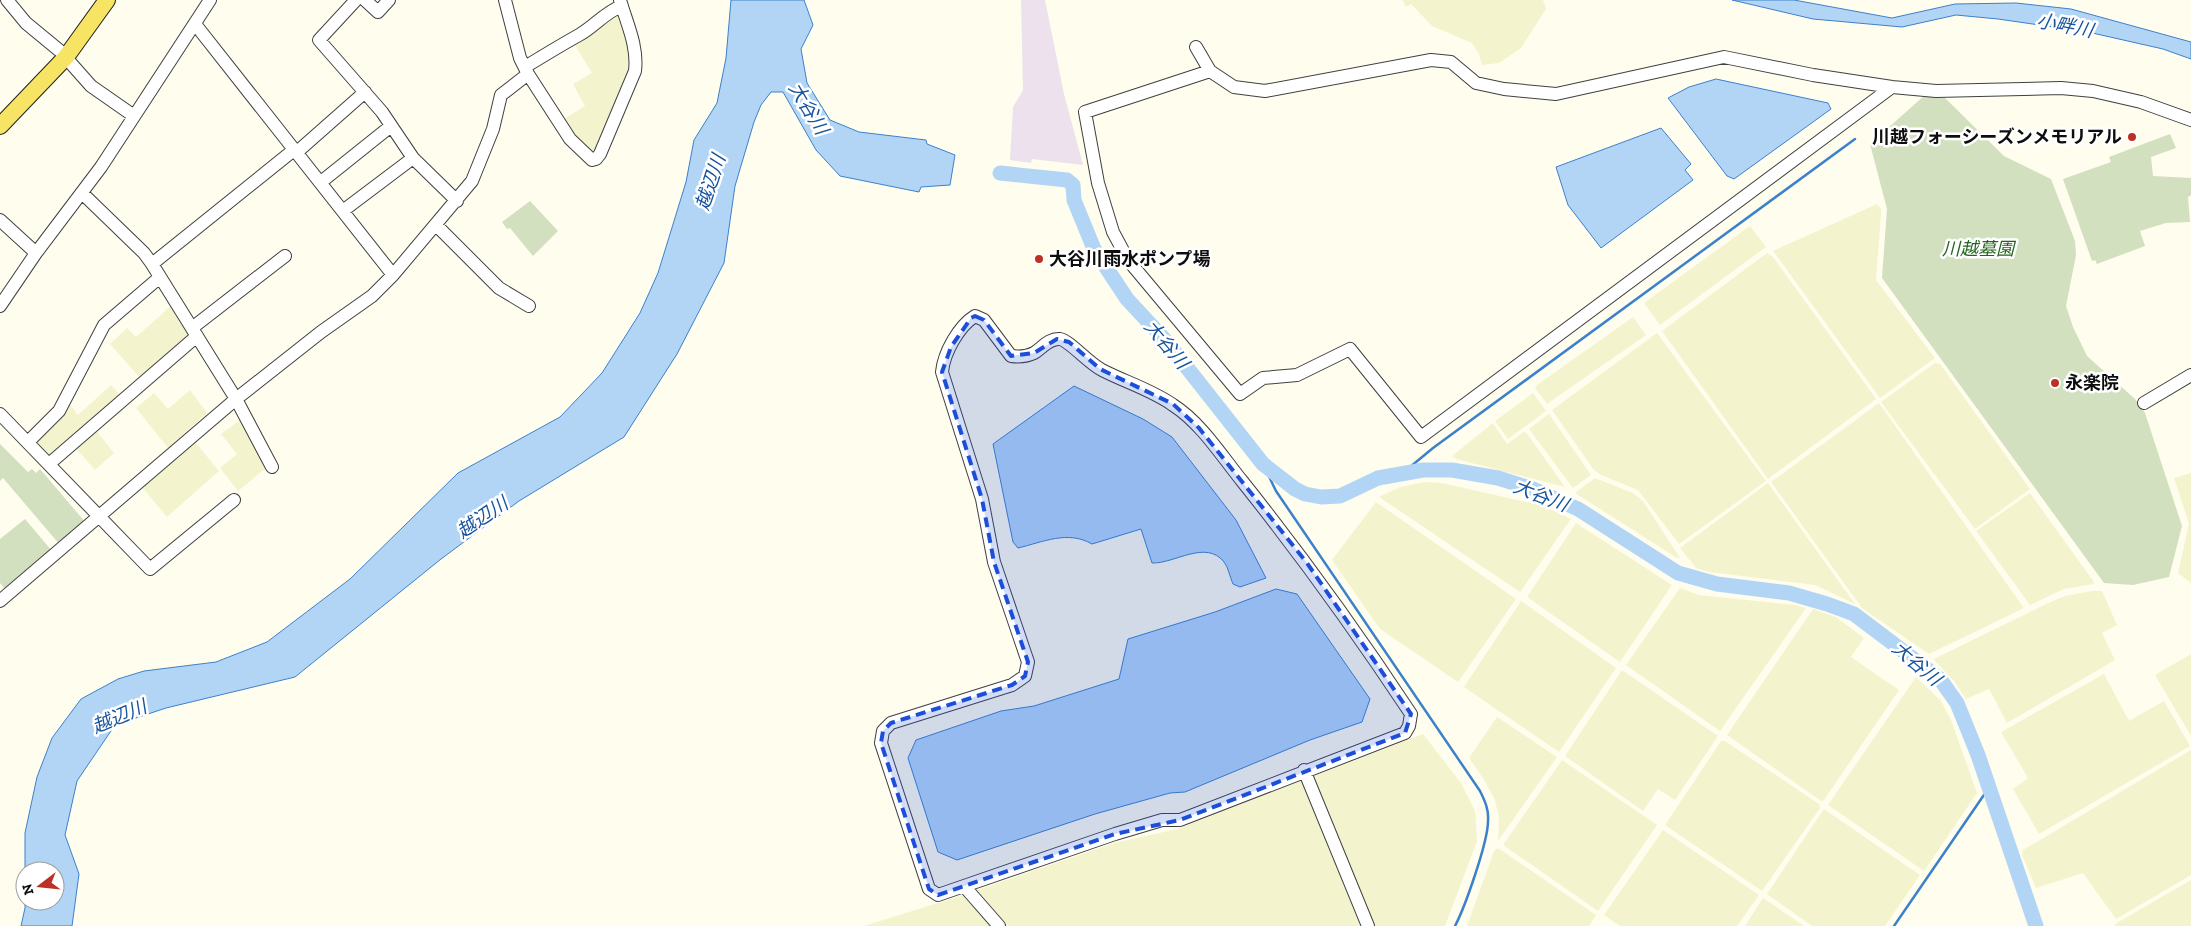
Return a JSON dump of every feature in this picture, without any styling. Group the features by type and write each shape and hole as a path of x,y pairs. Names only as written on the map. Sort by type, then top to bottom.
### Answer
{"main road":[{"path":"0,126 66,57 108,0"}],"street":[{"path":"7,0 26,23 66,57 91,86 134,116"},
{"path":"0,306 82,193 209,0"},
{"path":"365,0 378,12 389,0"},
{"path":"0,601 236,399 321,332 372,296 393,275 472,181 493,129 502,95 527,71 570,38 580,34 621,3 634,46 635,71 596,159 587,157 570,139 527,71 517,48 505,0"},
{"path":"349,3 319,40 365,92 413,158 457,201"},
{"path":"195,24 344,210 393,275"},
{"path":"1196,47 1210,71 1234,87 1265,91 1431,60 1451,62 1476,82 1504,90 1556,94 1724,57 1813,76 1892,88 1936,91 2043,88 2094,91 2141,102 2191,120"},
{"path":"1210,71 1085,112 1098,183 1113,232 1128,260 1240,394 1263,378 1297,375 1350,349 1421,437 1892,88"},
{"path":"152,264 296,151 365,92"},
{"path":"321,182 391,126"},
{"path":"344,210 413,158"},
{"path":"82,193 144,253 152,264 236,399 272,467"},
{"path":"0,220 36,254"},
{"path":"436,225 499,288 529,306"},
{"path":"49,464 194,332 285,256"},
{"path":"28,442 59,411 104,325 160,277"},
{"path":"975,316 984,320 1012,356 1023,357 1034,353 1044,344 1057,339 1069,342 1081,356 1100,369 1173,404 1199,428 1307,563 1411,714 1409,726 1405,733 1304,770 1180,820 1162,820 1115,834 938,895 929,889 881,744 883,730 891,723 1012,686 1025,676 1028,662 994,562 982,499 942,372 943,363 950,347 961,330 975,316"},
{"path":"2144,403 2191,375"},
{"path":"0,414 150,569 234,500"},
{"path":"1304,770 1368,926"},
{"path":"964,886 999,926"}],"highlighted area":[{"path":"975,316 984,320 1011,356 1034,353 1057,339 1069,342 1100,369 1173,404 1199,428 1307,563 1411,714 1405,733 1180,820 1115,834 938,895 929,889 881,743 883,731 891,723 1012,685 1025,676 1028,662 994,562 982,499 942,372 951,347 971,318"}],"shaded area":[{"path":"1021,0 1045,0 1064,94 1083,165 1032,159 1031,163 1010,160 1013,107 1023,90"}],"green space":[{"path":"1402,0 1543,0 1546,9 1521,48 1499,63 1482,65 1479,54 1472,43 1432,26 1411,4 1406,7"},
{"path":"621,12 632,57 625,81 594,155 577,141 564,119 585,106 573,84 592,73 573,42"},
{"name":"川越墓園","path":"1929,94 1930,97 1945,98 2004,156 2051,179 2075,241 2076,255 2066,306 2073,327 2087,356 2135,399 2145,413 2182,526 2169,577 2133,585 2104,583 1882,278 1887,209 1870,144 1925,95"},
{"path":"2170,134 2176,148 2151,157 2153,176 2191,178 2191,195 2188,197 2190,222 2166,223 2140,231 2145,246 2097,264 2095,260 2092,261 2063,179 2111,162 2109,157"},
{"path":"530,201 558,231 533,256 510,228 507,229 502,222"},
{"path":"1877,204 1881,209 1881,215 1876,280 1935,358 1880,398 1773,251"},
{"path":"1750,226 1766,247 1660,325 1644,303"},
{"path":"1767,253 1773,257 1876,399 1768,479 1662,331"},
{"path":"172,305 190,335 141,379 110,344 127,328 136,337"},
{"path":"1633,317 1646,335 1547,404 1535,388 1537,385"},
{"path":"1657,333 1766,481 1679,544 1638,490 1601,475 1594,470 1552,410"},
{"path":"1935,363 1940,364 2030,489 1975,529 1881,402"},
{"path":"111,385 122,397 51,458 32,441 67,401 78,415"},
{"path":"190,390 207,413 168,448 136,408 154,393 168,409"},
{"path":"1533,393 1546,411 1508,439 1495,421"},
{"path":"1879,403 2024,608 1929,654 1862,608 1771,482"},
{"path":"1549,414 1591,475 1573,488 1529,429"},
{"path":"241,419 266,468 238,491 220,468 237,454 221,434"},
{"path":"1493,423 1507,444 1525,431 1565,487 1456,459 1452,456"},
{"path":"95,429 114,453 95,470 74,446"},
{"path":"195,442 219,471 167,517 141,486"},
{"path":"0,444 28,472 32,469 36,473 40,469 86,523 60,545 3,478 0,481"},
{"path":"2191,473 2191,583 2178,573 2189,524 2174,478"},
{"path":"1595,478 1633,493 1643,501 1680,558 1677,558 1575,493"},
{"path":"1425,482 1442,483 1544,506 1571,519 1520,592 1379,497 1400,487"},
{"path":"1768,483 1855,604 1815,585 1709,572 1696,568 1680,548"},
{"path":"2030,493 2094,582 2093,584 2064,589 2030,605 1976,531"},
{"path":"1376,502 1516,599 1458,682 1380,629 1332,560"},
{"path":"25,519 52,551 6,590 0,583 0,539"},
{"path":"1576,523 1672,585 1620,662 1527,597"},
{"path":"1680,588 1699,595 1795,605 1806,608 1720,731 1626,665"},
{"path":"2102,591 2117,625 2102,633 2115,660 2007,723 1989,689 1966,699 1954,681 1934,659 2044,605 2065,596"},
{"path":"1521,601 1616,668 1559,752 1464,687"},
{"path":"1813,609 1836,617 1864,638 1851,657 1899,690 1824,800 1821,801 1727,735"},
{"path":"2191,654 2191,736 2155,675"},
{"path":"1622,670 1718,736 1675,800 1658,789 1643,811 1565,756"},
{"path":"2104,674 2129,721 2164,701 2190,746 2039,834 2013,789 2028,778 2001,732"},
{"path":"1916,677 1941,701 1951,720 1977,793 1924,871 1828,805"},
{"path":"1497,717 1557,757 1498,841 1499,818 1495,800 1469,758"},
{"path":"1423,734 1461,783 1475,811 1477,841 1445,926 864,926 957,897 1114,843 1177,829"},
{"path":"1721,741 1725,741 1819,804 1820,808 1762,891 1665,825"},
{"path":"2191,750 2191,875 2116,919 2083,873 2036,888 2022,855 2023,850"},
{"path":"1562,760 1657,825 1598,911 1503,845"},
{"path":"1824,809 1920,875 1885,926 1812,926 1767,894"},
{"path":"1663,830 1759,895 1737,926 1620,926 1604,915"},
{"path":"1498,848 1596,915 1589,926 1467,926 1494,851"},
{"path":"2191,880 2191,926 2115,926 2115,924"},
{"path":"1763,898 1804,926 1745,926"}],"water":[{"name":"越辺川","path":"731,0 804,0 813,25 801,49 807,83 830,120 859,132 926,140 927,144 955,155 950,185 921,187 919,192 840,176 816,150 783,92 771,92 761,105 754,122 735,186 724,263 677,354 624,437 519,501 441,559 295,677 166,708 115,725 77,781 65,835 79,874 72,926 21,926 24,911 65,911 65,861 25,861 25,833 37,777 52,738 81,699 118,679 144,671 216,662 267,642 350,579 458,473 560,417 602,373 640,313 658,273 686,182 694,140 717,103 726,58"},
{"name":"小畔川","path":"1732,0 1794,0 1892,18 1955,4 2016,3 2071,9 2191,42 2191,59 2163,49 2088,32 1998,19 1956,15 1902,27 1813,19"},
{"path":"1716,79 1828,103 1831,109 1734,179 1727,176 1668,98 1689,87"},
{"path":"1661,128 1691,164 1685,170 1693,180 1601,248 1568,205 1556,167"},
{"path":"1074,386 1143,419 1172,437 1236,520 1266,578 1240,587 1233,584 1224,562 1217,555 1208,553 1199,552 1152,563 1141,529 1092,544 1074,538 1055,538 1018,548 1013,542 993,444"},
{"path":"1276,589 1297,594 1370,699 1362,722 1310,740 1185,792 1170,793 1095,814 957,860 938,852 908,758 916,740 1001,711 1034,706 1119,679 1128,639 1215,612"}],"waterway":[{"path":"1404,472 1433,448 1855,139"},
{"name":"大谷川","path":"1000,173 1067,180 1073,185 1074,200 1094,249 1127,299 1166,341 1263,464 1295,489 1305,494 1321,497 1340,496 1378,478 1423,470 1452,470 1498,478 1533,489 1578,509 1678,573 1717,584 1789,593 1854,614 1940,679 1957,703 1978,755 2036,926"},
{"path":"1263,464 1276,491 1484,798 1488,817 1487,831 1470,890 1455,926"},
{"path":"1894,926 1988,789"}],"place":[{"name":"川越フォーシーズンメモリアル","path":"2132,137"},
{"name":"大谷川雨水ポンプ場","path":"1039,259"},
{"name":"永楽院","path":"2055,383"}]}
